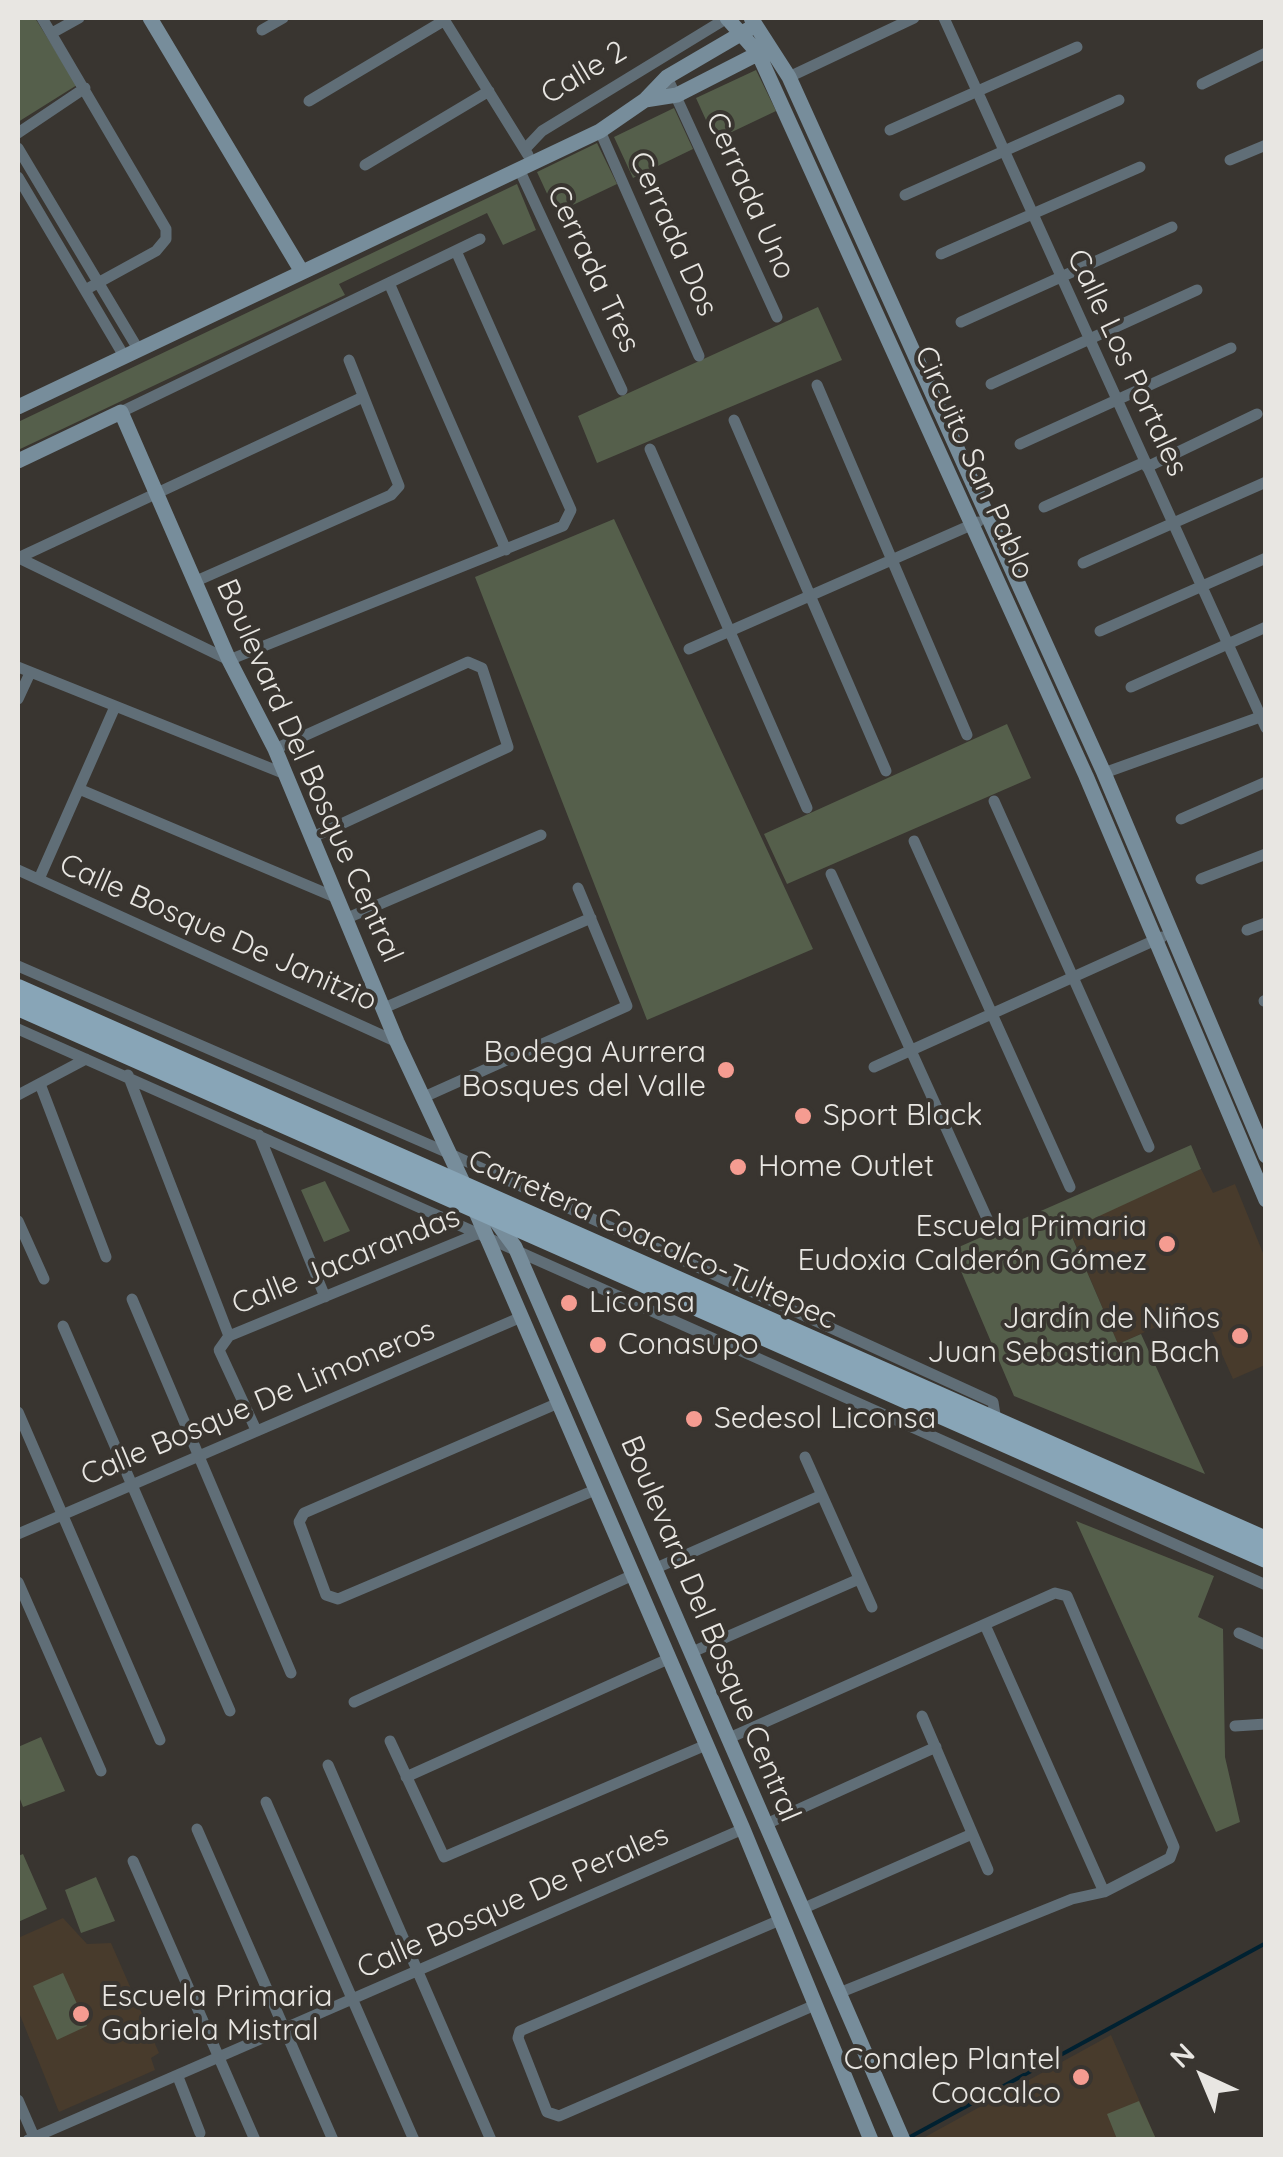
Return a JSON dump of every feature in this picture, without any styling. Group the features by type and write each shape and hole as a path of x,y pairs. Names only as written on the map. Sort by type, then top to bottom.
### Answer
{"main road":[{"name":"Carretera Coacalco-Tultepec","path":"18,988 471,1196 488,1225 1266,1559"},
{"name":"Carretera Coacalco-Tultepec","path":"18,1007 471,1196 1266,1540"}],"street":[{"path":"42,18 166,228 166,239 156,251 85,290"},
{"path":"52,33 79,18"},
{"path":"150,18 302,272"},
{"path":"262,30 282,18"},
{"name":"Circuito San Pablo","path":"727,18 740,34 766,50 789,77 1104,774 1226,1061 1260,1129 1266,1156"},
{"name":"Calle 2","path":"526,160 542,131 727,18"},
{"path":"789,77 914,18"},
{"name":"Calle Los Portales","path":"944,18 1226,645 1262,713"},
{"path":"310,101 444,19"},
{"name":"Cerrada Tres","path":"444,19 526,160 622,390"},
{"path":"18,407 526,160 600,131 645,100 667,77 740,34 754,21"},
{"name":"Circuito San Pablo","path":"754,21 1266,1200"},
{"path":"890,130 1077,46"},
{"path":"645,100 676,95 766,50"},
{"path":"1202,84 1266,53"},
{"name":"Cerrada Uno","path":"667,77 777,317"},
{"path":"18,133 85,88"},
{"path":"365,165 489,91"},
{"path":"905,194 1004,154 1119,100"},
{"name":"Cerrada Dos","path":"600,131 699,356"},
{"path":"1230,160 1266,145"},
{"path":"18,148 98,282 131,353"},
{"path":"941,254 1140,167"},
{"path":"18,177 85,290 131,353"},
{"path":"962,322 1172,227"},
{"path":"18,462 480,239"},
{"path":"18,558 229,660 563,526 571,518 571,510 456,251"},
{"path":"389,283 506,550"},
{"path":"991,384 1197,290"},
{"path":"1020,444 1231,348"},
{"path":"194,582 392,495 399,486 349,360"},
{"path":"816,385 967,735"},
{"path":"18,558 154,491 363,397"},
{"name":"Boulevard Del Bosque Central","path":"121,412 229,660 275,748 446,1152 471,1196"},
{"path":"1044,507 1258,414"},
{"path":"734,420 886,771"},
{"path":"650,449 806,808"},
{"path":"1082,563 1266,482"},
{"path":"688,649 988,517"},
{"path":"1100,631 1266,558"},
{"path":"1016,621 1033,614"},
{"path":"1131,687 1266,628"},
{"path":"275,748 468,662 482,668 508,747 313,837"},
{"path":"18,667 114,709 285,774"},
{"path":"18,699 30,673"},
{"path":"39,880 114,709"},
{"path":"1104,774 1262,713"},
{"path":"1180,819 1266,782"},
{"path":"79,789 338,898"},
{"path":"994,802 1150,1146"},
{"path":"345,920 541,835"},
{"path":"914,841 1070,1187"},
{"path":"1201,879 1266,854"},
{"name":"Calle Bosque De Janitzio","path":"18,870 398,1042"},
{"path":"832,874 990,1225"},
{"path":"424,1097 626,1008 578,888"},
{"path":"384,1008 591,918"},
{"path":"1247,930 1266,923"},
{"path":"874,1067 1173,932"},
{"path":"18,966 446,1152 992,1402 996,1421"},
{"path":"18,1029 259,1135 488,1225"},
{"path":"18,1095 86,1059"},
{"path":"1208,1067 1226,1061"},
{"path":"128,1075 229,1336 220,1350 256,1430"},
{"path":"40,1084 106,1256"},
{"path":"259,1135 325,1297"},
{"path":"18,1221 44,1280"},
{"name":"Boulevard Del Bosque Central","path":"488,1225 515,1247 903,2140"},
{"name":"Boulevard Del Bosque Central","path":"488,1225 519,1318 743,1829 869,2135"},
{"name":"Calle Jacarandas","path":"229,1336 488,1225"},
{"path":"515,1247 982,1462 1266,1585"},
{"path":"132,1299 291,1673"},
{"name":"Calle Bosque De Limoneros","path":"18,1534 519,1318"},
{"path":"63,1326 230,1711"},
{"path":"538,1362 561,1351"},
{"path":"556,1404 304,1513 299,1522 326,1595 338,1599 595,1490"},
{"path":"18,1412 160,1740"},
{"path":"806,1456 872,1607"},
{"path":"654,1569 822,1495"},
{"path":"354,1702 632,1575"},
{"path":"690,1654 859,1579"},
{"path":"18,1582 101,1771"},
{"path":"727,1739 1062,1593 1122,1720 1175,1852 1104,1892 1072,1899 839,1994"},
{"path":"985,1625 1104,1892"},
{"path":"1239,1633 1266,1644"},
{"path":"406,1777 668,1660"},
{"path":"689,1708 709,1698"},
{"path":"922,1716 988,1870"},
{"path":"1235,1726 1266,1724"},
{"path":"390,1741 440,1853 450,1856 706,1746"},
{"path":"764,1825 936,1746"},
{"path":"328,1765 492,2140"},
{"path":"266,1802 414,2140"},
{"path":"197,1829 333,2140"},
{"name":"Calle Bosque De Perales","path":"31,2138 48,2136 743,1829"},
{"path":"802,1909 972,1834"},
{"path":"133,1861 255,2140"},
{"path":"780,1920 520,2032 518,2038 547,2112 559,2116 815,2005"},
{"path":"830,2038 852,2027"},
{"path":"178,2078 200,2133"},
{"path":"18,2100 31,2138"}],"shaded area":[{"name":"Escuela Primaria Eudoxia Calderón Gómez","path":"1201,1169 1213,1193 1235,1184 1265,1258 1265,1365 1233,1379 1201,1307 1118,1344 1069,1229"},
{"name":"Escuela Primaria Gabriela Mistral","path":"63,1918 87,1944 111,1943 159,2053 151,2058 155,2070 59,2112 18,2010 18,1938"},
{"name":"Conalep Plantel Coacalco","path":"1111,2035 1156,2139 926,2140 925,2137"}],"green space":[{"path":"18,18 35,18 77,85 18,122"},
{"path":"756,70 776,111 715,140 696,98"},
{"path":"674,108 693,149 633,178 614,137"},
{"path":"597,143 617,184 556,213 537,172"},
{"path":"517,184 536,230 503,245 487,213 339,284 345,295 18,450 18,422"},
{"path":"818,307 842,360 597,463 578,416"},
{"path":"614,519 813,949 647,1020 475,577"},
{"path":"1007,724 1031,778 787,884 764,834"},
{"path":"1191,1145 1201,1169 1069,1230 1118,1344 1141,1334 1205,1474 1014,1396 952,1250"},
{"path":"325,1181 350,1231 324,1242 301,1190"},
{"path":"1076,1521 1214,1576 1198,1617 1223,1629 1225,1757 1240,1822 1216,1832"},
{"path":"41,1737 65,1791 23,1807 18,1794 18,1747"},
{"path":"23,1854 47,1909 18,1922 18,1856"},
{"path":"96,1877 115,1921 81,1933 65,1890"},
{"path":"63,1973 87,2026 57,2040 33,1986"},
{"path":"1139,2101 1156,2139 1117,2139 1107,2114"}],"waterway":[{"path":"910,2137 1266,1943"}],"place":[{"name":"Bodega Aurrera Bosques del Valle","path":"726,1070"},
{"name":"Sport Black","path":"803,1116"},
{"name":"Home Outlet","path":"738,1167"},
{"name":"Escuela Primaria Eudoxia Calderón Gómez","path":"1167,1244"},
{"name":"Liconsa","path":"569,1303"},
{"name":"Jardín de Niños Juan Sebastian Bach","path":"1240,1336"},
{"name":"Conasupo","path":"598,1345"},
{"name":"Sedesol Liconsa","path":"694,1419"},
{"name":"Escuela Primaria Gabriela Mistral","path":"81,2014"},
{"name":"Conalep Plantel Coacalco","path":"1081,2077"}]}
